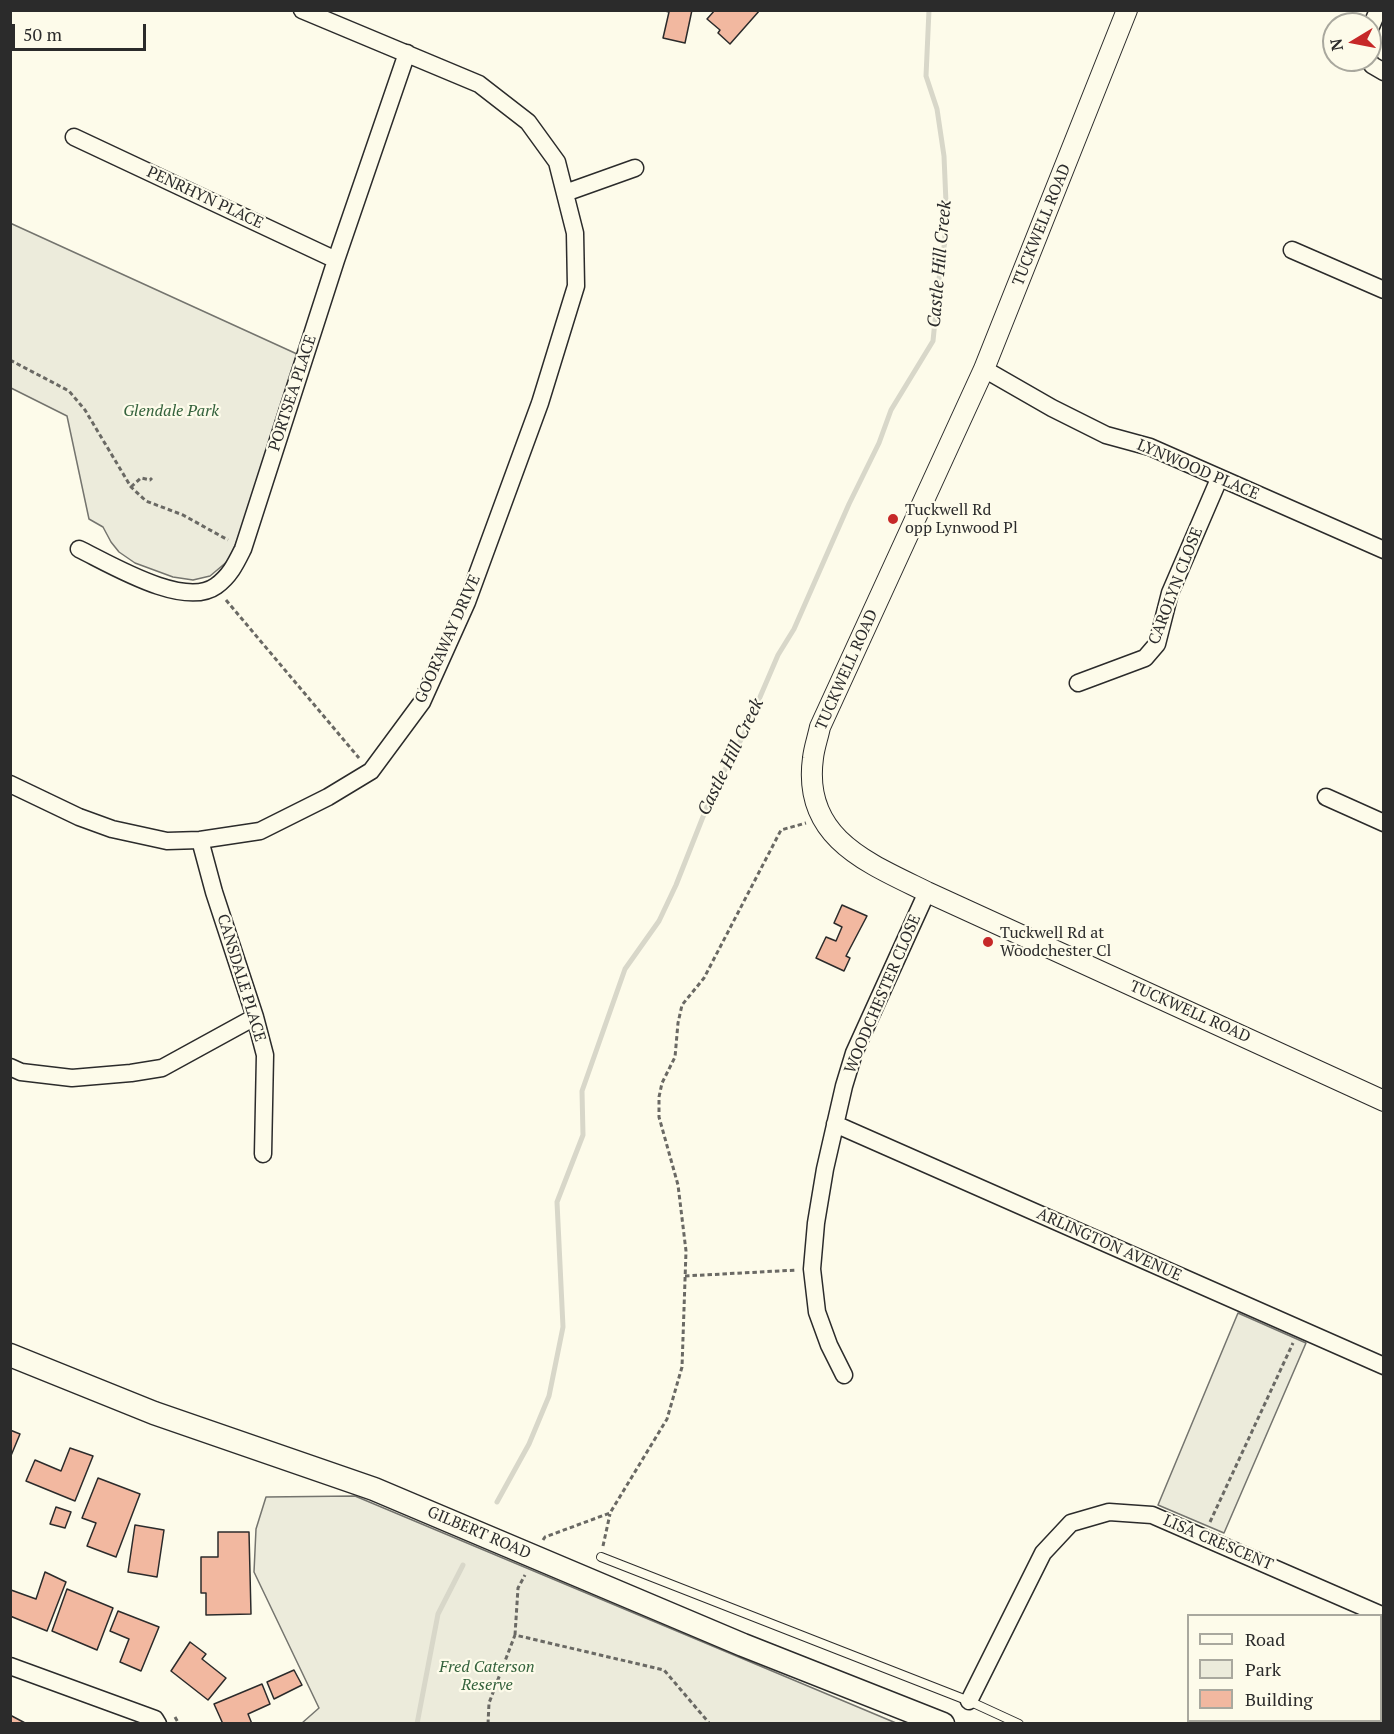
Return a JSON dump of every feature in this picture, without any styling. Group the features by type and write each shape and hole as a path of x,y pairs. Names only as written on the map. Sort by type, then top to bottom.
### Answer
{"main road":[{"name":"GILBERT ROAD","path":"10,1355 154,1413 374,1489 743,1645 943,1724"}],"street":[{"name":"GOORAWAY DRIVE","path":"10,784 79,818 112,829 167,841 200,840 260,831 328,797 371,771 422,702 467,602 540,403 576,286 575,233 557,162 528,122 480,84 302,10"},
{"name":"TUCKWELL ROAD","path":"1127,10 984,369 820,726 812,759 814,794 822,819 839,841 863,860 927,892 1383,1101"},
{"name":"PORTSEA PLACE","path":"215,587 233,569 243,549 336,260 407,53"},
{"name":"PENRHYN PLACE","path":"74,136 336,260"},
{"path":"565,193 635,168"},
{"path":"1292,250 1383,290"},
{"name":"LYNWOOD PLACE","path":"984,369 1052,408 1107,435 1150,447 1383,550"},
{"name":"CAROLYN CLOSE","path":"1078,683 1145,658 1157,644 1170,593 1219,479"},
{"path":"79,549 164,589 192,593 215,587"},
{"path":"1326,797 1383,823"},
{"name":"CANSDALE PLACE","path":"200,840 265,1055 262,1154"},
{"name":"WOODCHESTER CLOSE","path":"844,1375 829,1345 817,1312 812,1269 816,1223 835,1124 854,1053 927,892"},
{"path":"10,1067 21,1072 72,1078 162,1068 255,1017"},
{"name":"ARLINGTON AVENUE","path":"835,1124 1383,1366"},
{"name":"LISA CRESCENT","path":"969,1701 1043,1553 1071,1523 1109,1512 1152,1515 1378,1614"},
{"path":"10,1666 155,1719 158,1724"}],"lane":[{"path":"601,1557 969,1701 1019,1724"}],"path":[{"path":"10,360 69,391 85,410 131,487 146,501 183,515 243,549"},
{"path":"131,487 141,478 150,480 152,478"},
{"path":"215,587 371,771"},
{"path":"601,1557 610,1513 667,1419 682,1367 686,1251 678,1185 659,1117 659,1097 662,1083 675,1057 682,1005 704,978 781,830 822,819"},
{"path":"685,1276 812,1269"},
{"path":"1203,1537 1299,1329"},
{"path":"542,1542 545,1538 610,1513"},
{"path":"488,1724 489,1703 515,1635 518,1588 528,1570"},
{"path":"515,1635 664,1670 710,1724"}],"green space":[{"name":"Glendale Park","path":"10,223 297,354 243,526 229,560 210,576 193,580 173,577 135,563 119,552 103,527 89,519 67,416 11,388"},
{"path":"1238,1313 1306,1343 1224,1533 1158,1505"},
{"name":"Fred Caterson Reserve","path":"355,1496 896,1723 302,1723 319,1708 254,1572 256,1529 266,1497"}],"building":[{"path":"661,10 692,10 685,43 663,38 669,12"},
{"path":"715,10 760,10 730,44 718,33 720,30 707,19"},
{"path":"842,905 867,916 846,956 850,958 844,971 816,958 826,937 836,941 842,927 834,923"},
{"path":"10,1430 20,1434 10,1458"},
{"path":"70,1448 93,1456 75,1501 26,1481 35,1460 61,1471"},
{"path":"98,1478 140,1494 116,1557 87,1546 96,1523 82,1518"},
{"path":"56,1507 71,1512 65,1528 50,1524"},
{"path":"135,1525 164,1530 157,1577 128,1572"},
{"path":"218,1532 249,1532 251,1614 206,1615 206,1593 201,1593 201,1557 218,1557"},
{"path":"45,1572 66,1582 47,1631 10,1616 11,1590 36,1599"},
{"path":"67,1589 113,1608 97,1650 52,1631"},
{"path":"118,1611 159,1627 141,1671 120,1662 129,1639 110,1631"},
{"path":"190,1642 206,1654 202,1659 226,1678 208,1700 171,1671"},
{"path":"294,1670 302,1685 274,1699 267,1682"},
{"path":"262,1684 270,1704 248,1714 252,1724 223,1724 214,1704"},
{"path":"10,1715 27,1724 10,1724"}],"waterway":[{"name":"Castle Hill Creek","path":"497,1502 529,1444 549,1396 563,1327 557,1202 583,1135 582,1091 625,969 659,921 676,885 712,794 745,732 778,655 794,629 849,504 879,443 891,410 933,341 945,241 946,203 944,156 937,109 926,76 929,10"},
{"name":"Castle Hill Creek","path":"417,1724 438,1614 463,1565"}],"place":[{"name":"Tuckwell Rd opp Lynwood Pl","path":"893,519"},
{"name":"Tuckwell Rd at Woodchester Cl","path":"988,942"}]}
